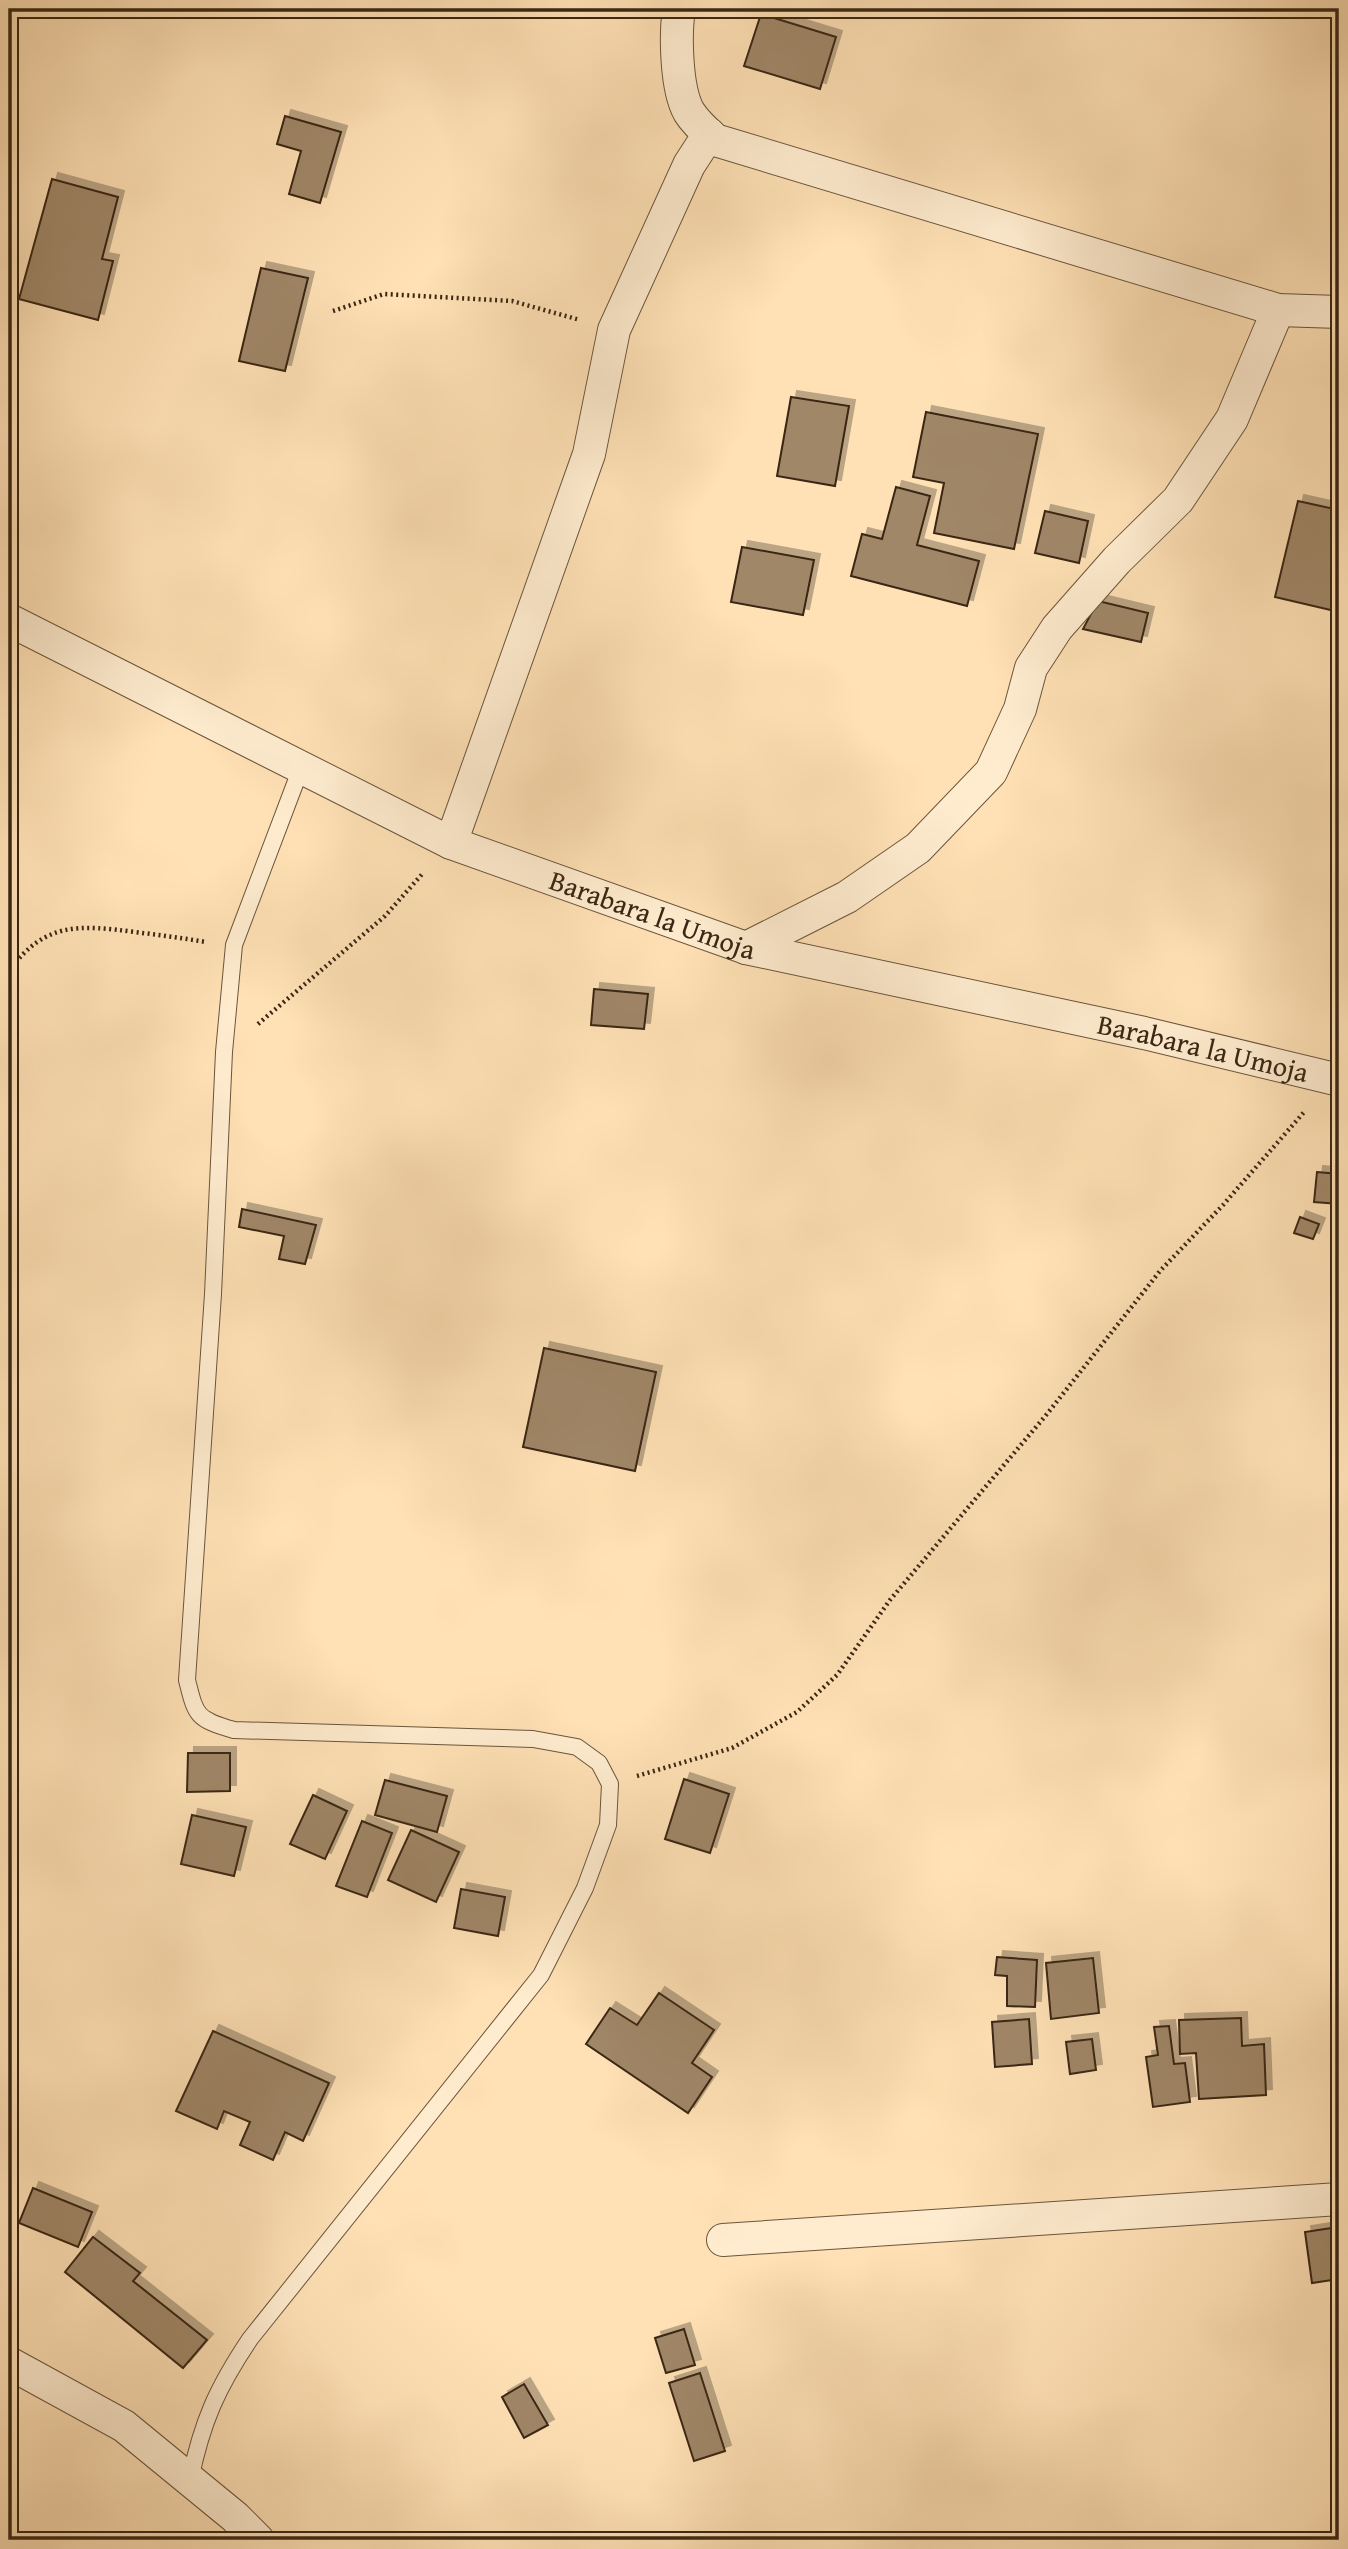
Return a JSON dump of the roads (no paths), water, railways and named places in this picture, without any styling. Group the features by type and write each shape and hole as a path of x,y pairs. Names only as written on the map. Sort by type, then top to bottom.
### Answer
{"street":[{"path":"679,9 678,70 688,110 700,127 715,140 1278,310 1339,312"},
{"path":"451,843 589,454 614,330 689,166 709,134"},
{"path":"746,948 847,898 918,848 991,772 1020,709 1031,668 1058,628 1117,559 1178,499 1232,419 1278,310"},
{"name":"Barabara la Umoja","path":"9,620 451,843 746,948 1144,1033 1337,1080"},
{"path":"723,2240 1339,2199"},
{"path":"9,2363 124,2426 235,2517 258,2540"}],"lane":[{"path":"190,2480 198,2442 211,2406 232,2366 541,1975 590,1876 608,1825 610,1784 599,1763 577,1747 544,1741 233,1730 210,1723 195,1712 187,1680 213,1294 224,1052 234,945 301,768"}]}
